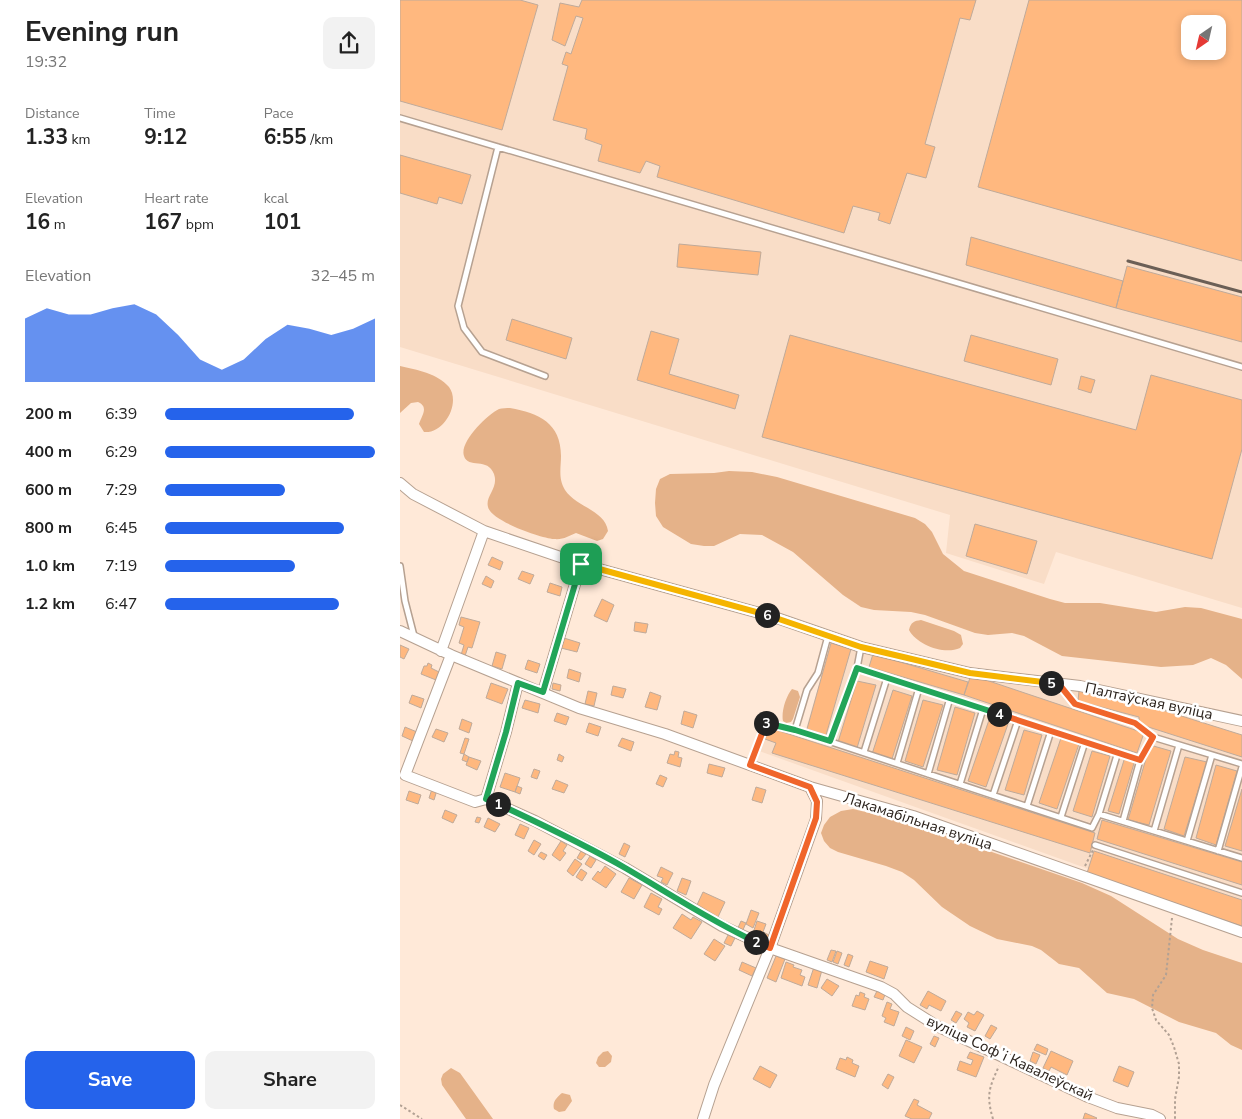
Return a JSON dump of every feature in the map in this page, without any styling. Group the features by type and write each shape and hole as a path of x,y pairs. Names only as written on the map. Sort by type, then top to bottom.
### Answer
{"street":[{"name":"Палтаўская вуліца","path":"400,483 413,494 484,531 581,564 774,617 861,647 970,673 1080,686 1242,721"},
{"path":"446,653 484,531"},
{"path":"543,692 581,564"},
{"name":"Лакамабільная вуліца","path":"400,631 414,636 446,653 579,708 665,734 810,787 913,816 1242,932"},
{"name":"вуліца Софʼі Кавалеўскай","path":"446,653 404,775 475,802 486,799 610,860 722,926 770,948 881,986 894,994 907,1007 937,1026 1088,1097 1117,1108 1152,1114 1160,1119"},
{"path":"486,799 518,683"},
{"path":"703,1119 714,1084 770,948 816,818 817,802 810,787"}],"lane":[{"path":"400,118 1242,367"},
{"path":"498,146 458,306 464,328 482,352 545,376"},
{"path":"400,566 405,601 414,636"},
{"path":"828,636 818,673 807,690 795,730 1092,828 1099,814 1118,752"},
{"path":"830,741 857,668 861,647"},
{"path":"857,668 1140,760"},
{"path":"864,752 887,678"},
{"path":"1058,683 1075,704 1135,723"},
{"path":"897,763 919,688"},
{"path":"928,774 950,698"},
{"path":"960,784 983,709"},
{"path":"993,795 1018,720"},
{"path":"1027,806 1051,731"},
{"path":"1123,821 1140,760 1153,737 1212,755 1242,766 1218,851"},
{"path":"1061,817 1085,742"},
{"path":"1154,831 1180,745"},
{"path":"1187,841 1212,755"},
{"path":"1099,814 1242,858"},
{"path":"1095,846 1242,893"}],"path":[{"path":"750,765 766,723 795,730"},
{"path":"1173,908 1166,975 1153,995 1152,1008 1156,1020 1169,1035 1179,1064 1175,1119"},
{"path":"993,1119 988,1102 990,1087 1002,1056"},
{"path":"400,1105 422,1119"}],"shaded area":[{"path":"400,0 1242,0 1242,608 1056,552 1044,584 946,553 950,515 400,347"},
{"path":"400,366 433,375 449,387 453,401 452,409 444,423 438,428 424,432 419,424 424,409 418,402 411,403 400,413"},
{"path":"510,408 539,417 553,428 560,445 563,486 576,501 602,518 608,531 603,539 597,541 576,533 566,538 548,538 517,528 491,512 488,507 488,499 495,484 494,474 491,469 483,464 466,460 464,450 475,430 488,417 499,409"},
{"path":"729,471 752,472 777,477 915,518 925,524 932,532 943,554 964,571 1050,599 1065,603 1100,603 1156,612 1185,607 1201,608 1242,619 1242,679 1226,665 1211,658 1193,665 1161,667 1062,656 1024,636 1012,633 988,635 975,633 925,615 861,607 843,595 793,552 762,535 740,534 714,546 704,546 691,544 663,527 656,516 655,503 656,489 660,479 670,474"},
{"path":"921,620 961,635 963,644 960,648 946,650 924,644 909,630 913,622"},
{"path":"831,643 971,675 1079,691 1242,738 1242,924 759,751 770,728 803,739"},
{"path":"792,689 798,691 800,697 793,719 791,722 786,723 783,721 783,709"},
{"path":"853,809 899,820 1082,883 1111,896 1178,939 1203,950 1242,963 1242,1050 1231,1045 1216,1033 1179,1022 1134,999 1107,993 1079,968 1059,964 1041,950 1032,946 997,939 970,926 942,907 914,880 902,872 830,848 824,841 821,833 824,825 830,817 841,811"},
{"path":"608,1051 612,1056 611,1062 605,1067 599,1067 596,1063 598,1057 603,1052"},
{"path":"451,1068 460,1073 493,1119 466,1119 442,1085 441,1079 443,1074"},
{"path":"562,1093 570,1095 572,1101 565,1111 559,1112 554,1109 554,1102"}],"building":[{"path":"400,0 520,0 538,5 502,130 400,101"},
{"path":"582,0 976,0 970,20 960,18 925,144 935,147 926,178 907,173 890,224 878,220 880,213 853,206 844,233 657,177 660,166 646,161 640,173 598,161 602,145 585,139 587,129 553,120 568,66 562,64 566,52 571,54 583,18 576,16 565,46 552,40 560,3 579,7"},
{"path":"1029,0 1242,0 1242,261 978,187"},
{"path":"400,155 471,175 462,204 439,197 437,204 400,193"},
{"path":"971,237 1123,281 1116,308 966,265"},
{"path":"679,244 761,252 758,275 677,267"},
{"path":"1127,266 1242,297 1242,342 1116,308"},
{"path":"512,319 572,338 566,359 506,340"},
{"path":"651,331 679,339 669,374 739,395 735,409 637,380"},
{"path":"790,335 1136,430 1151,375 1242,400 1242,449 1212,559 762,437"},
{"path":"971,335 1058,359 1051,385 964,361"},
{"path":"1081,376 1095,380 1091,393 1078,389"},
{"path":"975,524 1037,541 1027,574 966,556"},
{"path":"492,557 503,562 500,570 488,565"},
{"path":"522,571 534,575 530,584 518,579"},
{"path":"486,576 494,581 491,588 482,584"},
{"path":"550,583 562,587 560,596 547,592"},
{"path":"602,599 614,605 607,622 594,616"},
{"path":"461,617 480,622 472,648 468,647 465,656 461,655 464,645 459,643 464,627 459,625"},
{"path":"635,622 648,624 646,633 634,631"},
{"path":"564,638 580,643 577,652 561,648"},
{"path":"831,643 851,649 826,735 807,729"},
{"path":"400,645 409,649 404,659 400,657"},
{"path":"496,652 506,655 502,669 492,666"},
{"path":"873,654 968,682 964,695 869,667"},
{"path":"528,660 540,664 537,673 525,669"},
{"path":"428,663 432,665 431,668 439,672 436,680 421,674 424,666 427,666"},
{"path":"569,669 581,673 579,682 567,678"},
{"path":"971,675 1144,733 1137,753 964,695"},
{"path":"857,681 876,685 857,748 838,742"},
{"path":"491,683 508,689 502,704 486,698"},
{"path":"553,683 561,685 560,691 552,689"},
{"path":"613,686 626,689 623,698 611,695"},
{"path":"893,690 912,696 892,759 872,754"},
{"path":"588,691 597,693 594,706 585,704"},
{"path":"1079,691 1156,708 1242,735 1242,757 1139,724 1139,717 1078,701"},
{"path":"650,692 661,696 657,710 645,707"},
{"path":"412,695 424,699 421,708 409,703"},
{"path":"525,700 540,704 538,713 522,708"},
{"path":"923,700 943,705 923,767 905,761"},
{"path":"955,707 975,713 957,775 937,770"},
{"path":"684,711 697,715 693,728 681,724"},
{"path":"557,713 569,717 566,725 554,721"},
{"path":"990,717 1008,724 986,787 968,781"},
{"path":"462,719 472,723 469,733 459,729"},
{"path":"589,723 601,727 598,736 586,732"},
{"path":"405,727 417,732 413,741 402,736"},
{"path":"770,728 1095,833 1090,853 772,753 776,743 765,739"},
{"path":"436,729 448,733 444,742 432,737"},
{"path":"1024,730 1042,735 1024,795 1005,790"},
{"path":"465,738 469,739 464,754 460,753"},
{"path":"622,738 634,742 631,751 618,746"},
{"path":"1061,738 1079,744 1057,809 1039,803"},
{"path":"1150,745 1171,751 1149,825 1128,820"},
{"path":"675,751 679,752 678,757 682,758 680,767 667,763 670,754 674,755"},
{"path":"1092,751 1110,756 1092,817 1073,811"},
{"path":"464,754 469,757 467,762 462,760"},
{"path":"559,754 564,757 562,762 557,760"},
{"path":"469,757 481,761 477,770 466,765"},
{"path":"1125,757 1135,760 1119,814 1108,811"},
{"path":"1185,757 1207,762 1184,836 1164,829"},
{"path":"709,764 725,768 722,777 707,773"},
{"path":"1216,765 1237,771 1216,845 1196,838"},
{"path":"534,769 540,771 537,779 531,777"},
{"path":"505,773 520,778 515,792 500,787"},
{"path":"660,775 667,778 663,787 656,784"},
{"path":"556,780 568,785 564,793 552,789"},
{"path":"517,786 522,788 520,794 515,792"},
{"path":"756,787 766,790 762,803 752,800"},
{"path":"432,789 437,790 434,800 429,798"},
{"path":"1242,789 1242,851 1225,846"},
{"path":"409,791 421,795 418,804 406,800"},
{"path":"445,810 457,815 453,823 442,818"},
{"path":"477,817 481,818 479,823 475,822"},
{"path":"488,818 500,824 495,832 484,827"},
{"path":"1102,820 1242,862 1242,885 1097,839"},
{"path":"520,824 529,828 524,839 515,835"},
{"path":"534,840 541,844 534,855 528,851"},
{"path":"561,841 567,845 563,851 566,853 560,861 552,855"},
{"path":"624,843 630,846 625,857 619,854"},
{"path":"581,851 586,854 581,860 577,858"},
{"path":"1094,851 1242,900 1242,926 1087,873"},
{"path":"541,852 547,855 544,860 538,856"},
{"path":"590,856 596,860 591,868 585,864"},
{"path":"575,859 582,864 573,876 567,871"},
{"path":"605,866 616,874 606,888 592,879"},
{"path":"661,867 673,873 667,885 661,882 663,878 657,876"},
{"path":"581,869 587,873 582,881 576,877"},
{"path":"629,878 642,885 634,899 621,892"},
{"path":"682,878 691,881 686,895 677,891"},
{"path":"703,892 725,902 718,917 696,907"},
{"path":"651,893 662,899 658,907 662,909 659,915 644,907"},
{"path":"751,910 759,913 753,928 746,924"},
{"path":"682,914 691,920 693,917 702,922 691,939 673,928"},
{"path":"741,921 746,923 742,932 737,930"},
{"path":"757,921 766,924 763,932 771,936 769,942 752,936"},
{"path":"728,935 735,938 731,946 724,943"},
{"path":"714,939 725,946 715,961 704,954"},
{"path":"831,950 836,951 832,962 827,960"},
{"path":"837,951 842,953 838,964 833,962"},
{"path":"848,954 853,956 849,967 844,965"},
{"path":"776,956 785,959 776,982 767,978"},
{"path":"870,961 888,967 884,979 866,972"},
{"path":"742,962 756,968 752,976 739,970"},
{"path":"786,962 802,970 800,975 805,977 802,986 781,978"},
{"path":"814,967 822,970 817,988 808,985"},
{"path":"827,979 839,986 832,996 821,988"},
{"path":"878,989 886,992 883,1000 874,997"},
{"path":"928,991 946,1001 941,1011 929,1005 927,1009 920,1005"},
{"path":"860,992 869,999 865,1010 852,1006 856,995 859,996"},
{"path":"887,1002 892,1004 890,1009 899,1012 894,1026 884,1022 886,1018 882,1016"},
{"path":"956,1011 962,1014 956,1023 951,1020"},
{"path":"977,1011 984,1015 975,1031 967,1027 969,1023 964,1019 968,1012 974,1015"},
{"path":"991,1025 997,1028 990,1039 985,1036"},
{"path":"906,1027 914,1031 910,1040 902,1036"},
{"path":"934,1036 939,1038 935,1047 930,1044"},
{"path":"906,1040 922,1047 914,1063 899,1056"},
{"path":"1037,1044 1048,1049 1046,1055 1034,1050"},
{"path":"1051,1051 1073,1061 1067,1075 1051,1067 1049,1071 1043,1068"},
{"path":"970,1052 984,1057 976,1077 957,1070 960,1061 971,1065 973,1060 967,1058"},
{"path":"1033,1052 1040,1055 1036,1064 1030,1061"},
{"path":"847,1057 853,1060 852,1063 859,1066 855,1077 836,1069 840,1058 846,1060"},
{"path":"760,1066 777,1075 770,1088 753,1079"},
{"path":"1119,1066 1134,1072 1128,1087 1113,1081"},
{"path":"888,1074 894,1077 888,1089 882,1085"},
{"path":"914,1099 919,1101 917,1105 932,1113 929,1119 912,1119 905,1116"},
{"path":"1085,1113 1097,1118 1083,1119"}],"railway":[{"path":"1128,261 1242,292"}],"route":[{"path":"581,564 774,617 861,647 970,673 1058,683 1075,704 1135,723 1153,737 1140,760 857,668 830,741 766,723 750,765 810,787 817,802 816,818 770,948 722,926 625,868 534,821 486,799 518,683 543,692 581,564"}]}
